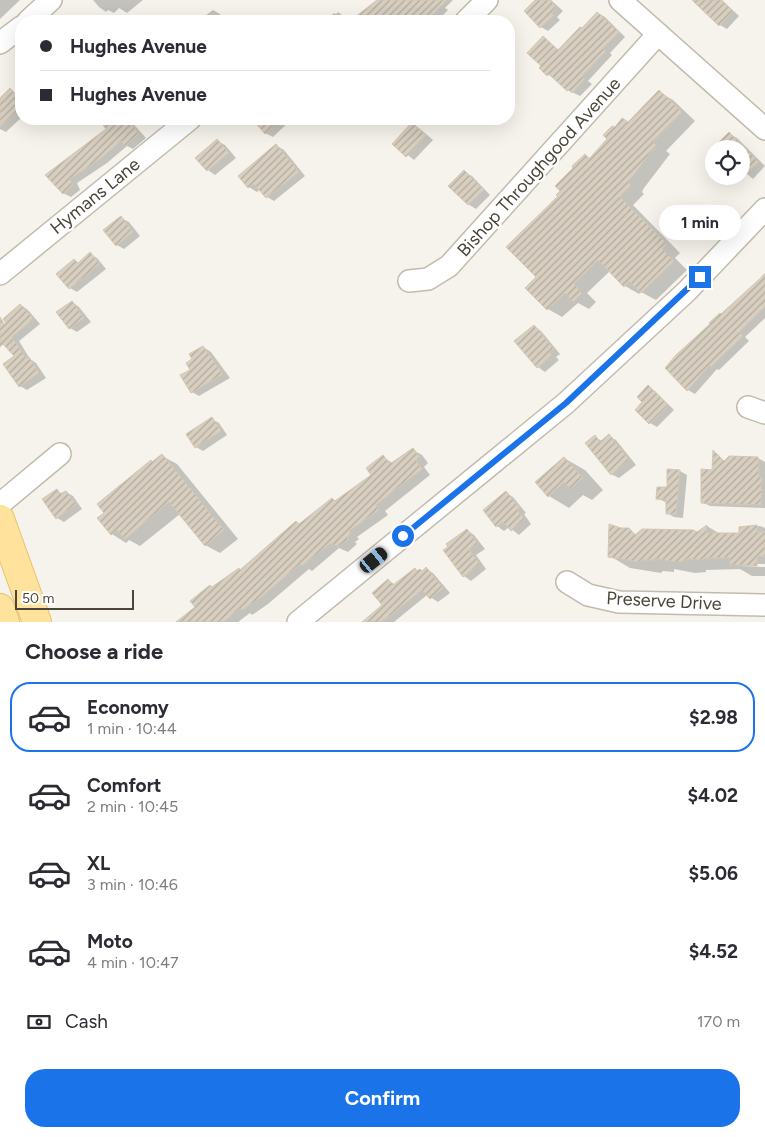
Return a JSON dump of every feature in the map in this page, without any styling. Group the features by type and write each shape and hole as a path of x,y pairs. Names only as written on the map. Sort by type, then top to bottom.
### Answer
{"main road":[{"path":"0,519 37,622"},
{"path":"0,608 5,622"}],"street":[{"path":"35,15 51,0"},
{"path":"472,15 487,0"},
{"path":"620,0 765,129"},
{"path":"0,43 15,32"},
{"name":"Bishop Throughgood Avenue","path":"409,281 428,279 449,266 658,34"},
{"name":"Hymans Lane","path":"0,274 183,125"},
{"path":"298,622 566,403 687,290 765,209"},
{"path":"0,504 60,454"},
{"name":"Preserve Drive","path":"567,582 588,595 618,602 765,605"}],"building":[{"path":"377,0 447,0 432,15 358,15"},
{"path":"535,0 550,0 556,7 551,13 554,15 540,28 524,11"},
{"path":"692,0 721,0 733,11 719,26"},
{"path":"597,12 619,32 603,48 606,51 582,76 585,79 572,93 569,90 567,91 549,74 547,76 539,68 541,66 527,53 543,36 558,50"},
{"path":"10,88 15,93 15,113 0,127 0,98"},
{"path":"659,90 682,112 653,142 656,145 628,183 631,185 620,197 667,244 662,249 674,261 641,293 629,281 624,287 598,260 574,284 582,293 573,302 565,293 547,310 525,288 536,277 506,247 558,196 556,195 560,191 555,186 573,168 572,166 585,154 589,159 607,139 603,135 612,126 615,127 622,118 628,122"},
{"path":"103,125 132,125 139,134 125,146 121,141 100,159 70,179 73,185 63,194 45,175 106,129"},
{"path":"257,125 275,125 265,134"},
{"path":"409,125 415,125 426,136 406,157 392,144"},
{"path":"729,132 737,140 721,140"},
{"path":"217,139 229,153 207,171 195,158"},
{"path":"276,144 299,172 266,198 254,184 248,188 238,176"},
{"path":"750,153 759,162 750,170"},
{"path":"464,170 484,190 468,205 448,186"},
{"path":"121,216 133,232 116,246 103,230"},
{"path":"90,252 100,264 69,289 56,274 74,259 78,263"},
{"path":"765,274 765,307 739,332 743,336 711,367 710,365 687,391 665,368 709,323"},
{"path":"72,301 84,318 69,329 56,312"},
{"path":"20,304 34,319 12,337 26,358 29,357 39,373 19,387 3,364 14,356 3,344 0,347 0,317 4,324 6,323 3,319"},
{"path":"534,325 554,349 550,352 552,356 537,368 514,341"},
{"path":"203,346 223,374 191,393 180,375 190,370 186,363 192,359 189,354"},
{"path":"648,385 668,405 649,424 635,410 642,402 637,397"},
{"path":"212,417 221,431 195,448 186,434"},
{"path":"609,434 629,460 611,475 585,443 595,435 600,442"},
{"path":"413,448 420,458 416,461 422,469 376,505 379,510 349,531 351,534 347,537 349,539 338,547 331,543 302,566 300,564 259,599 242,610 241,608 223,622 176,622 195,607 190,601 210,585 212,587 239,568 240,570 296,521 299,524 332,498 335,501 371,475 366,468 383,455 390,464"},
{"path":"713,450 724,461 729,456 758,457 759,476 762,477 761,505 701,503 701,469 712,470"},
{"path":"162,454 224,530 205,546 169,502 125,539 117,530 111,535 97,518 104,513 97,504 151,460 152,462"},
{"path":"564,457 583,478 570,489 564,482 548,497 535,482"},
{"path":"667,469 680,470 676,514 666,514 666,500 656,499 657,487 667,487"},
{"path":"57,489 60,494 66,491 76,504 56,519 42,499"},
{"path":"506,491 520,508 517,510 525,519 511,531 503,522 496,527 483,510"},
{"path":"609,524 621,528 629,528 635,535 642,529 693,530 697,532 707,525 706,533 739,533 739,527 757,525 757,532 765,532 765,556 757,556 757,566 730,565 730,558 686,559 685,561 674,562 654,558 654,560 642,560 640,562 608,557"},
{"path":"467,529 478,544 469,550 480,564 463,577 443,550 448,547 446,544"},
{"path":"426,567 443,588 435,595 430,599 422,590 382,622 362,622 382,605 372,593 388,579 393,585 415,568 417,571 420,569 422,571"}],"route":[{"path":"403,536 566,403 700,277"}]}
